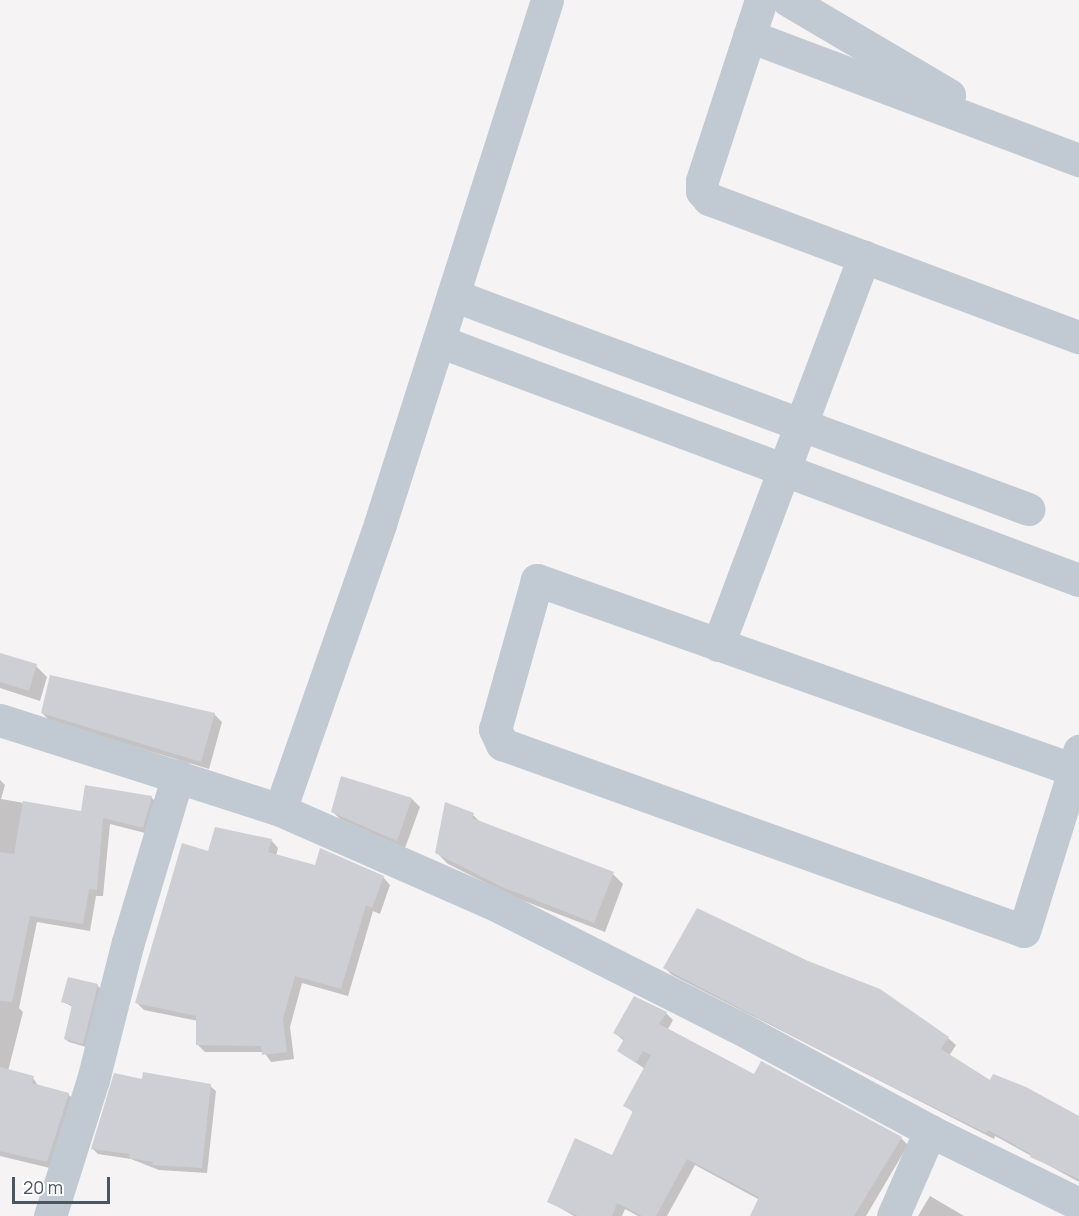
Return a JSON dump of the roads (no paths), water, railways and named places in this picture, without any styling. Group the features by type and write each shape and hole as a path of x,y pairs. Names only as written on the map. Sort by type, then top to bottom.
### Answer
{"street":[{"path":"280,810 380,524 547,0"},
{"path":"761,0 702,191 709,199 1079,337"},
{"path":"788,0 1026,140"},
{"path":"749,36 1079,160"},
{"path":"718,645 864,257"},
{"path":"453,295 1028,509"},
{"path":"439,341 1079,580"},
{"path":"537,580 718,645 1076,760 1024,932 502,744 495,729 537,580"},
{"path":"0,720 178,775 280,810 490,902 735,1026 930,1131 1079,1204"},
{"path":"50,1216 93,1080 128,942 178,775"},
{"path":"893,1216 930,1131"}]}
